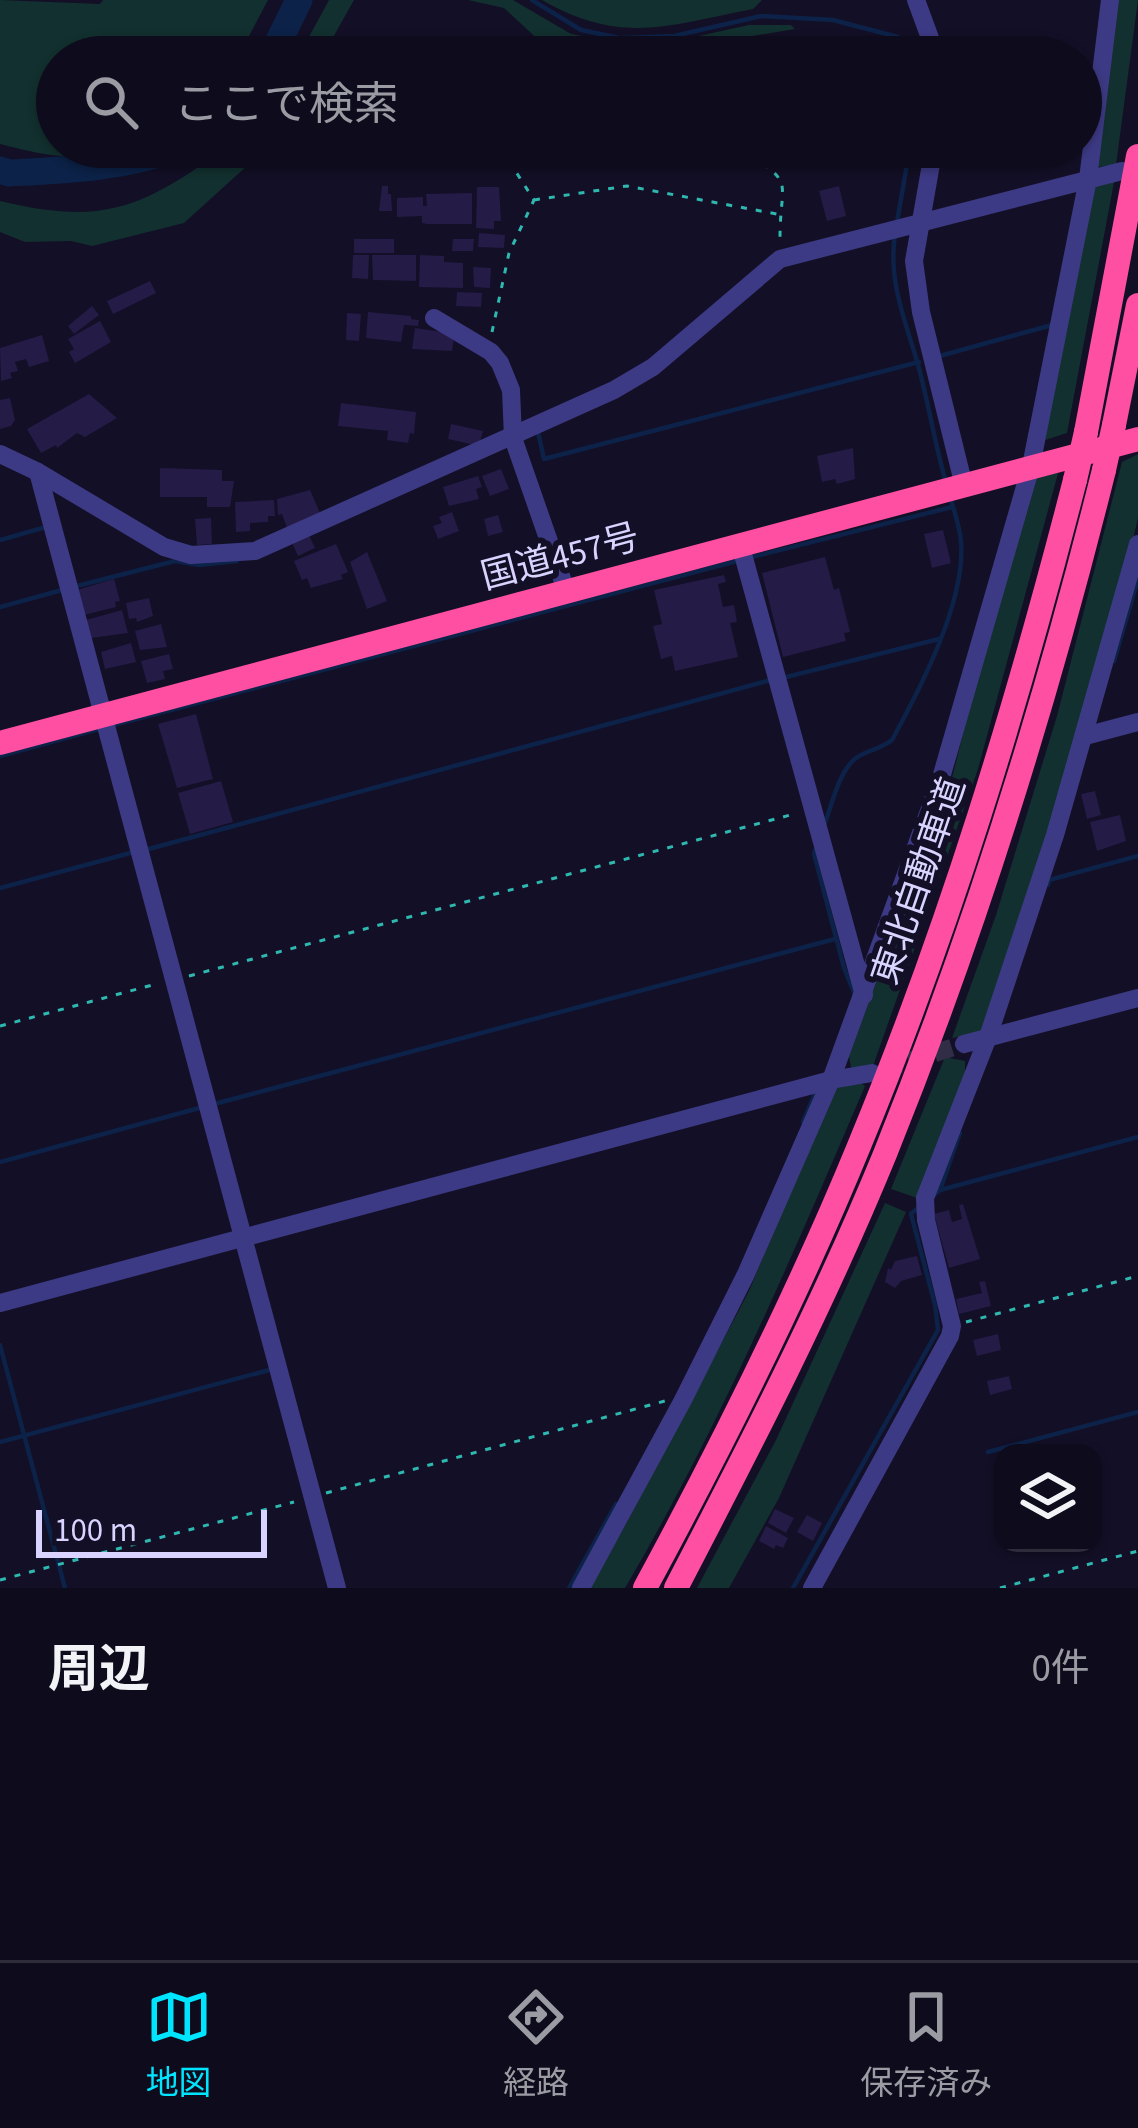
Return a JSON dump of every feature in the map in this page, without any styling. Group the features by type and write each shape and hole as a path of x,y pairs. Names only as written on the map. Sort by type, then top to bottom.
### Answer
{"highway":[{"name":"東北自動車道","path":"645,1588 769,1347 859,1147 926,975 989,789 1075,480 1130,164"},
{"name":"東北自動車道","path":"676,1588 804,1338 953,980 1062,638 1138,305"},
{"name":"国道457号","path":"0,743 1138,439"}],"street":[{"path":"916,0 929,36"},
{"path":"1102,70 1111,0"},
{"path":"0,454 164,547 191,555 255,551 513,438 653,367 781,259 1130,164"},
{"path":"930,168 914,261 920,312 964,486"},
{"path":"580,1588 746,1274 864,995 941,778 1031,466 1089,168"},
{"path":"434,318 491,352 511,390 513,438 567,593"},
{"path":"38,472 337,1588"},
{"path":"812,1588 944,1349 952,1326 925,1198 988,1036 1085,736 1138,544"},
{"path":"741,547 864,995"},
{"path":"1085,736 1138,722"},
{"path":"964,1043 1138,998"},
{"path":"0,1303 831,1079 872,1072"}],"path":[{"path":"513,168 534,200"},
{"path":"770,168 786,193 781,259"},
{"path":"534,200 627,186 782,215"},
{"path":"491,352 509,253 534,200"},
{"path":"0,1026 813,809"},
{"path":"952,1326 1138,1276"},
{"path":"0,1580 668,1400 683,1400"},
{"path":"1000,1588 1138,1551"}],"green space":[{"path":"0,0 100,4 103,0 268,0 249,36 36,36 36,152 0,144"},
{"path":"329,0 354,0 334,36 309,36"},
{"path":"468,0 513,0 582,36 534,36 504,8"},
{"path":"542,0 762,0 753,9 646,28 597,23"},
{"path":"1114,0 1138,0 1116,165 1102,167"},
{"path":"749,25 791,25 795,29 752,36 699,36"},
{"path":"196,168 245,168 184,223 92,246 71,241 25,242 0,232 0,201 68,212 96,211 170,185"},
{"path":"1115,177 1067,433 1045,440 1092,187"},
{"path":"1138,454 1138,518 1079,738 984,1027 978,1034 952,1038 996,915 1057,716 1122,462"},
{"path":"1060,466 978,769 873,1066 851,1068 849,1056 953,774 1022,496 1037,476"},
{"path":"945,1057 965,1061 965,1073 917,1198 891,1189"},
{"path":"856,1080 865,1086 782,1278 692,1466 625,1588 589,1588 749,1291 836,1084"},
{"path":"885,1203 906,1212 779,1498 729,1588 697,1588 776,1440"}],"building":[{"path":"382,186 388,186 392,211 379,211"},
{"path":"839,186 846,216 827,221 819,191"},
{"path":"477,187 499,187 501,221 494,221 494,229 476,228"},
{"path":"472,193 472,224 427,224 422,223 422,216 397,217 397,198 423,197 423,206 427,206 426,194"},
{"path":"479,233 505,235 504,248 478,247"},
{"path":"354,239 394,239 394,253 354,253"},
{"path":"453,239 474,239 473,251 452,251"},
{"path":"353,255 369,255 368,279 352,278"},
{"path":"372,255 416,255 416,281 373,280"},
{"path":"420,255 463,263 463,288 419,287"},
{"path":"473,267 491,268 490,288 474,287"},
{"path":"150,281 156,293 113,314 107,301"},
{"path":"457,292 482,293 481,307 456,306"},
{"path":"92,306 99,315 74,334 68,326"},
{"path":"368,312 411,316 419,320 418,326 404,325 401,342 366,338"},
{"path":"347,313 361,314 359,341 346,340"},
{"path":"100,321 111,342 75,363 68,339"},
{"path":"415,328 450,333 452,351 412,349"},
{"path":"42,335 49,361 29,367 26,359 15,362 18,371 1,381 0,348"},
{"path":"89,394 117,418 85,437 77,433 41,453 27,429"},
{"path":"10,398 15,420 0,429 0,400"},
{"path":"341,403 416,412 414,434 410,433 408,443 387,440 388,431 338,426"},
{"path":"451,424 483,431 480,442 448,439"},
{"path":"853,448 855,479 822,482 817,456"},
{"path":"160,468 222,470 222,481 234,481 230,507 207,507 207,497 160,497"},
{"path":"501,469 509,489 490,496 482,476"},
{"path":"478,476 479,499 449,506 443,487"},
{"path":"310,490 320,513 287,528 282,514 278,515 277,499"},
{"path":"274,500 275,516 268,516 268,522 250,523 250,531 236,532 235,502"},
{"path":"452,512 459,531 438,539 433,526 442,523 439,517"},
{"path":"498,515 503,532 488,536 484,519"},
{"path":"211,518 212,544 197,545 195,519"},
{"path":"943,530 951,563 932,568 924,534"},
{"path":"309,535 315,548 298,556 292,543"},
{"path":"336,544 348,572 341,575 343,579 311,588 294,561"},
{"path":"367,552 387,601 367,609 350,562"},
{"path":"825,557 850,632 844,633 846,641 783,657 762,573"},
{"path":"724,575 726,582 718,584 723,607 734,605 737,622 730,623 738,657 675,671 672,656 661,659 653,626 662,624 654,590"},
{"path":"114,579 120,601 115,602 116,607 84,615 77,590"},
{"path":"149,598 153,616 137,622 129,619 126,603"},
{"path":"122,610 128,633 91,638 86,620"},
{"path":"161,624 167,647 140,650 135,631"},
{"path":"131,643 136,662 105,669 101,652"},
{"path":"169,654 173,669 163,671 165,679 147,683 141,661"},
{"path":"196,714 213,779 177,788 158,724"},
{"path":"221,781 233,822 190,834 178,793"},
{"path":"1095,791 1101,815 1087,819 1081,794"},
{"path":"1120,815 1126,841 1097,851 1090,822"},
{"path":"963,1204 980,1259 949,1268 934,1214 949,1210 952,1222 962,1219 959,1205"},
{"path":"917,1256 922,1275 901,1281 895,1288 885,1282 895,1261"},
{"path":"985,1281 991,1306 959,1314 956,1299 982,1293 979,1282"},
{"path":"998,1334 1001,1350 977,1356 973,1340"},
{"path":"1009,1376 1012,1389 990,1395 987,1381"},
{"path":"775,1509 794,1518 786,1533 768,1523"},
{"path":"807,1515 822,1523 813,1541 797,1532"},
{"path":"766,1526 788,1538 783,1548 759,1541"}],"waterway":[{"path":"281,36 299,0"},
{"path":"532,0 581,30 610,36"},
{"path":"674,36 761,16 833,20 894,36"},
{"path":"0,170 81,168"},
{"path":"897,222 906,168"},
{"path":"895,234 898,298 945,479"},
{"path":"936,357 1052,325"},
{"path":"538,432 544,459 919,362"},
{"path":"825,823 850,764 892,740 939,644 961,565 950,496"},
{"path":"748,558 952,507"},
{"path":"0,540 46,527"},
{"path":"73,587 175,561 199,565 237,561"},
{"path":"110,726 737,561"},
{"path":"1114,661 1138,579"},
{"path":"0,607 62,590"},
{"path":"782,678 939,639"},
{"path":"145,850 771,680"},
{"path":"0,756 99,729"},
{"path":"817,845 814,854 855,995"},
{"path":"0,888 134,852"},
{"path":"1048,885 1049,880 1138,856"},
{"path":"214,1104 835,939"},
{"path":"803,1122 817,1088"},
{"path":"0,1162 203,1107"},
{"path":"940,1190 960,1133"},
{"path":"933,1196 940,1190 1138,1137"},
{"path":"793,1588 938,1330 911,1214 919,1207"},
{"path":"0,1345 65,1588"},
{"path":"0,1442 273,1369"},
{"path":"988,1452 1138,1412"},
{"path":"569,1588 616,1504"}],"tunnel":[{"path":"883,1069 964,1044"}]}
